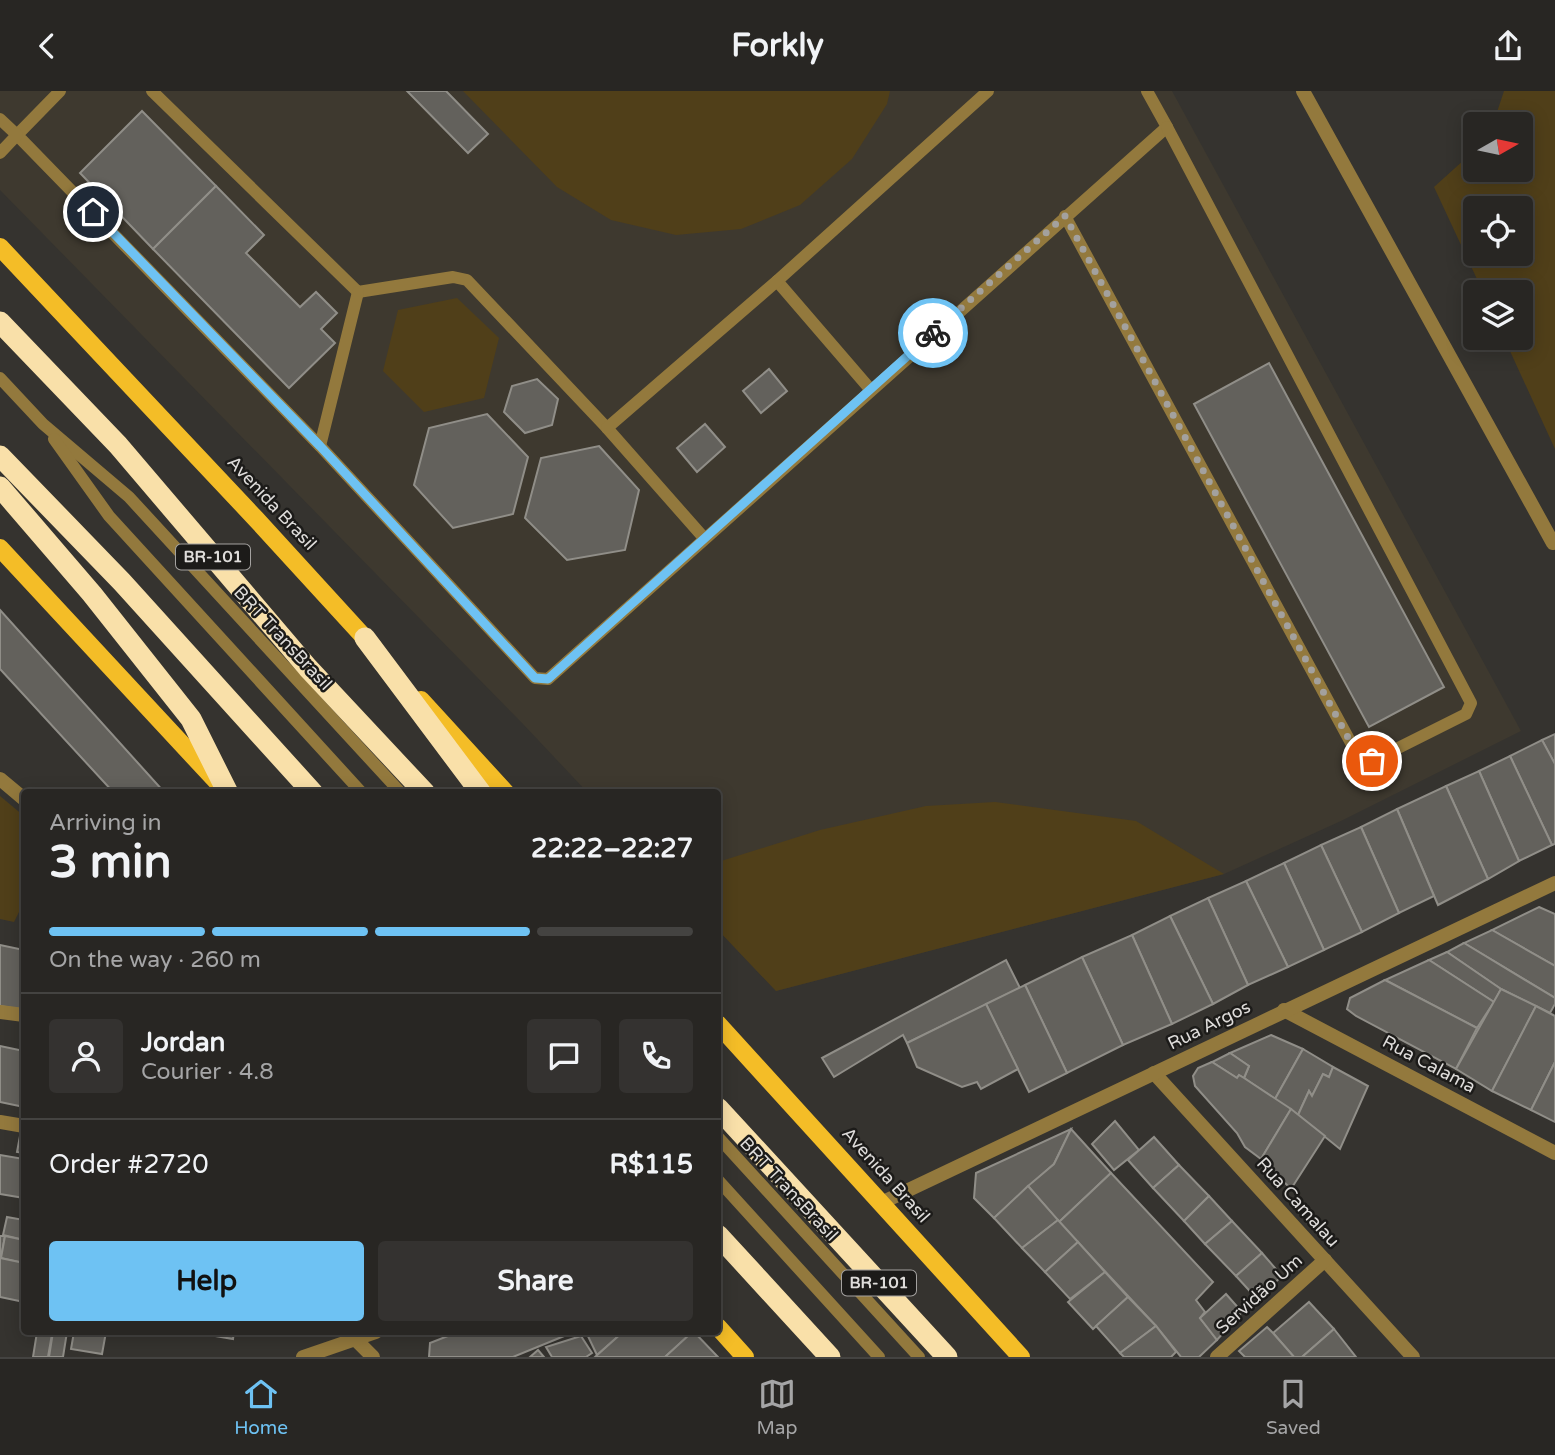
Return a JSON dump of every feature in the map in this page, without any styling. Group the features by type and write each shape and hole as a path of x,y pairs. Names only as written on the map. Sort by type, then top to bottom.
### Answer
{"highway":[{"name":"BR-101","path":"0,322 118,445 308,669 421,789"},
{"path":"0,456 122,583 309,789"},
{"path":"0,487 92,594 191,719 225,789"},
{"path":"365,638 478,789"},
{"name":"BR-101","path":"721,1111 947,1357"},
{"path":"721,1238 830,1357"}],"main road":[{"name":"Avenida Brasil","path":"0,247 237,499 502,789"},
{"path":"0,548 223,789"},
{"name":"Avenida Brasil","path":"721,1027 1021,1357"},
{"path":"721,1330 745,1357"}],"street":[{"path":"1303,91 1553,543"},
{"path":"0,779 21,796"},
{"name":"Rua Argos","path":"881,1203 1284,1010 1554,885"},
{"name":"Rua Calama","path":"1284,1010 1555,1153"},
{"path":"0,1012 21,1015"},
{"name":"Rua Camalau","path":"1154,1073 1413,1357"},
{"path":"0,1122 21,1126"},
{"name":"Servidão Um","path":"1217,1357 1325,1261"},
{"path":"303,1357 367,1335"},
{"path":"355,1339 373,1357"}],"lane":[{"path":"0,153 60,91"},
{"path":"152,91 358,292"},
{"path":"607,429 777,281 988,91"},
{"path":"1065,216 1357,754 1372,761 1466,714 1471,703 1147,91"},
{"path":"0,119 320,446 535,678 548,679 870,389 1167,127"},
{"path":"358,292 453,277 467,281 607,429 705,538"},
{"path":"777,281 870,389"},
{"path":"320,446 358,292"},
{"name":"BRT TransBrasil","path":"0,378 43,424 129,496 397,789"},
{"name":"BRT TransBrasil","path":"43,424 109,516 358,789"},
{"name":"BRT TransBrasil","path":"721,1140 919,1357"},
{"path":"721,1183 880,1357"}],"shaded area":[{"path":"0,91 1172,91 1521,731 1341,821 1224,874 776,991 721,933 721,789 584,789 0,190"},
{"path":"463,91 890,91 887,104 852,159 800,205 741,229 676,235 611,220 557,187"},
{"path":"1504,91 1555,91 1555,449 1510,350 1533,350 1533,280 1477,280 1471,266 1533,266 1533,196 1463,196 1463,249 1434,187 1463,161 1463,182 1533,182 1533,112 1497,112"},
{"path":"457,298 499,338 484,398 424,412 383,371 398,310"},
{"path":"0,796 21,814 21,908 14,922 0,919"},
{"path":"995,802 1136,821 1224,874 776,991 721,933 721,861 820,830 926,806"}],"building":[{"path":"407,91 446,91 488,134 468,153"},
{"path":"142,111 216,186 153,249 80,173"},
{"path":"216,186 264,235 246,253 300,307 316,292 337,313 321,329 335,343 289,388 153,249"},
{"path":"1269,363 1444,687 1369,727 1194,404"},
{"path":"769,369 787,391 761,413 743,391"},
{"path":"537,379 558,399 552,425 525,433 504,412 512,386"},
{"path":"487,414 528,457 513,514 453,528 414,485 429,428"},
{"path":"705,424 725,447 697,472 677,448"},
{"path":"599,446 639,490 625,550 567,560 525,518 541,458"},
{"path":"0,610 161,789 110,789 0,669"},
{"path":"1555,734 1555,764 1542,740"},
{"path":"1542,740 1555,764 1555,844 1552,845 1510,756"},
{"path":"1510,756 1552,845 1519,861 1479,771"},
{"path":"1479,771 1519,861 1488,879 1446,786"},
{"path":"1446,786 1488,879 1438,905 1397,809"},
{"path":"1397,809 1434,896 1399,913 1361,827"},
{"path":"1361,827 1399,913 1362,932 1321,845"},
{"path":"1321,845 1362,932 1324,950 1284,863"},
{"path":"1284,863 1324,950 1288,967 1246,881"},
{"path":"1246,881 1288,967 1248,985 1208,898"},
{"path":"1208,898 1248,985 1213,1004 1170,916"},
{"path":"1539,907 1555,914 1555,966 1492,930"},
{"path":"1170,916 1213,1004 1172,1024 1132,935"},
{"path":"1492,930 1555,966 1555,998 1464,943"},
{"path":"1132,935 1172,1024 1123,1045 1082,957"},
{"path":"1464,943 1555,998 1550,1013 1501,989 1447,952"},
{"path":"0,945 21,949 21,1010 0,1006"},
{"path":"1447,952 1501,989 1494,1002 1429,960"},
{"path":"1082,957 1123,1045 1067,1073 1025,985"},
{"path":"1006,960 1020,988 907,1043 903,1035 834,1077 822,1058"},
{"path":"1429,960 1494,1002 1477,1028 1385,980"},
{"path":"1385,980 1477,1028 1456,1069 1347,1009 1350,998"},
{"path":"1025,985 1067,1073 1029,1092 986,1004"},
{"path":"1501,989 1536,1006 1492,1091 1456,1069"},
{"path":"986,1004 1018,1069 981,1089 977,1082 962,1087 917,1067 907,1043"},
{"path":"1536,1006 1555,1016 1555,1062 1531,1110 1492,1091"},
{"path":"1271,1035 1303,1049 1275,1099 1244,1078 1249,1066 1230,1053"},
{"path":"0,1046 21,1050 21,1106 0,1102"},
{"path":"1303,1049 1333,1067 1329,1077 1323,1074 1312,1096 1309,1091 1298,1115 1275,1099"},
{"path":"1230,1053 1249,1066 1244,1078 1239,1075 1237,1078 1212,1062"},
{"path":"1212,1062 1237,1078 1239,1075 1291,1109 1261,1159 1245,1147 1237,1133 1195,1086 1193,1076 1198,1068"},
{"path":"1555,1062 1555,1122 1531,1110"},
{"path":"1333,1067 1368,1086 1340,1149 1298,1115 1309,1091 1312,1096 1323,1074 1329,1077"},
{"path":"1291,1109 1325,1136 1291,1189 1261,1159"},
{"path":"1115,1121 1139,1150 1114,1170 1092,1144"},
{"path":"1071,1129 1054,1164 994,1218 974,1198 976,1173"},
{"path":"1071,1129 1111,1173 1059,1222 1028,1186 1054,1164"},
{"path":"20,1136 21,1153 17,1152"},
{"path":"1154,1137 1179,1165 1153,1188 1128,1160"},
{"path":"0,1155 21,1158 21,1198 0,1194"},
{"path":"1179,1165 1209,1196 1184,1221 1153,1188"},
{"path":"1111,1173 1213,1282 1196,1300 1205,1312 1200,1318 1217,1340 1199,1357 1181,1357 1156,1326 1059,1222"},
{"path":"1028,1186 1058,1220 1022,1248 994,1218"},
{"path":"1209,1196 1232,1221 1205,1244 1184,1221"},
{"path":"7,1217 21,1219 21,1239 3,1235"},
{"path":"1058,1220 1078,1242 1045,1272 1022,1248"},
{"path":"1232,1221 1262,1253 1236,1276 1205,1244"},
{"path":"0,1236 5,1236 1,1258 0,1258"},
{"path":"5,1236 21,1239 21,1262 1,1258"},
{"path":"1078,1242 1105,1272 1070,1299 1045,1272"},
{"path":"1262,1253 1282,1276 1257,1299 1236,1276"},
{"path":"0,1258 21,1262 21,1301 0,1297"},
{"path":"1105,1272 1128,1297 1093,1329 1068,1302"},
{"path":"1226,1294 1242,1312 1217,1340 1200,1318"},
{"path":"1128,1297 1156,1326 1120,1353 1096,1326"},
{"path":"1309,1302 1334,1329 1302,1357 1294,1357 1273,1333"},
{"path":"1156,1326 1176,1352 1171,1357 1124,1357 1120,1353"},
{"path":"1267,1327 1294,1357 1245,1357 1239,1351"},
{"path":"1334,1329 1356,1357 1302,1357"},
{"path":"37,1335 52,1335 48,1357 33,1357"},
{"path":"53,1335 67,1335 63,1357 49,1357"},
{"path":"73,1335 105,1335 102,1354 71,1349"},
{"path":"210,1335 234,1335 233,1339"},
{"path":"450,1335 567,1335 513,1357 429,1357 430,1343"},
{"path":"587,1335 620,1335 597,1355"},
{"path":"620,1335 689,1335 665,1357 595,1357"},
{"path":"689,1335 697,1335 718,1357 665,1357"},
{"path":"581,1336 592,1353 586,1357 552,1357 546,1347"},
{"path":"538,1350 544,1357 530,1357"}],"way so far":[{"path":"933,333 1065,216 1357,754 1372,761"}],"route":[{"path":"93,212 320,446 535,678 548,679 933,333"}]}
